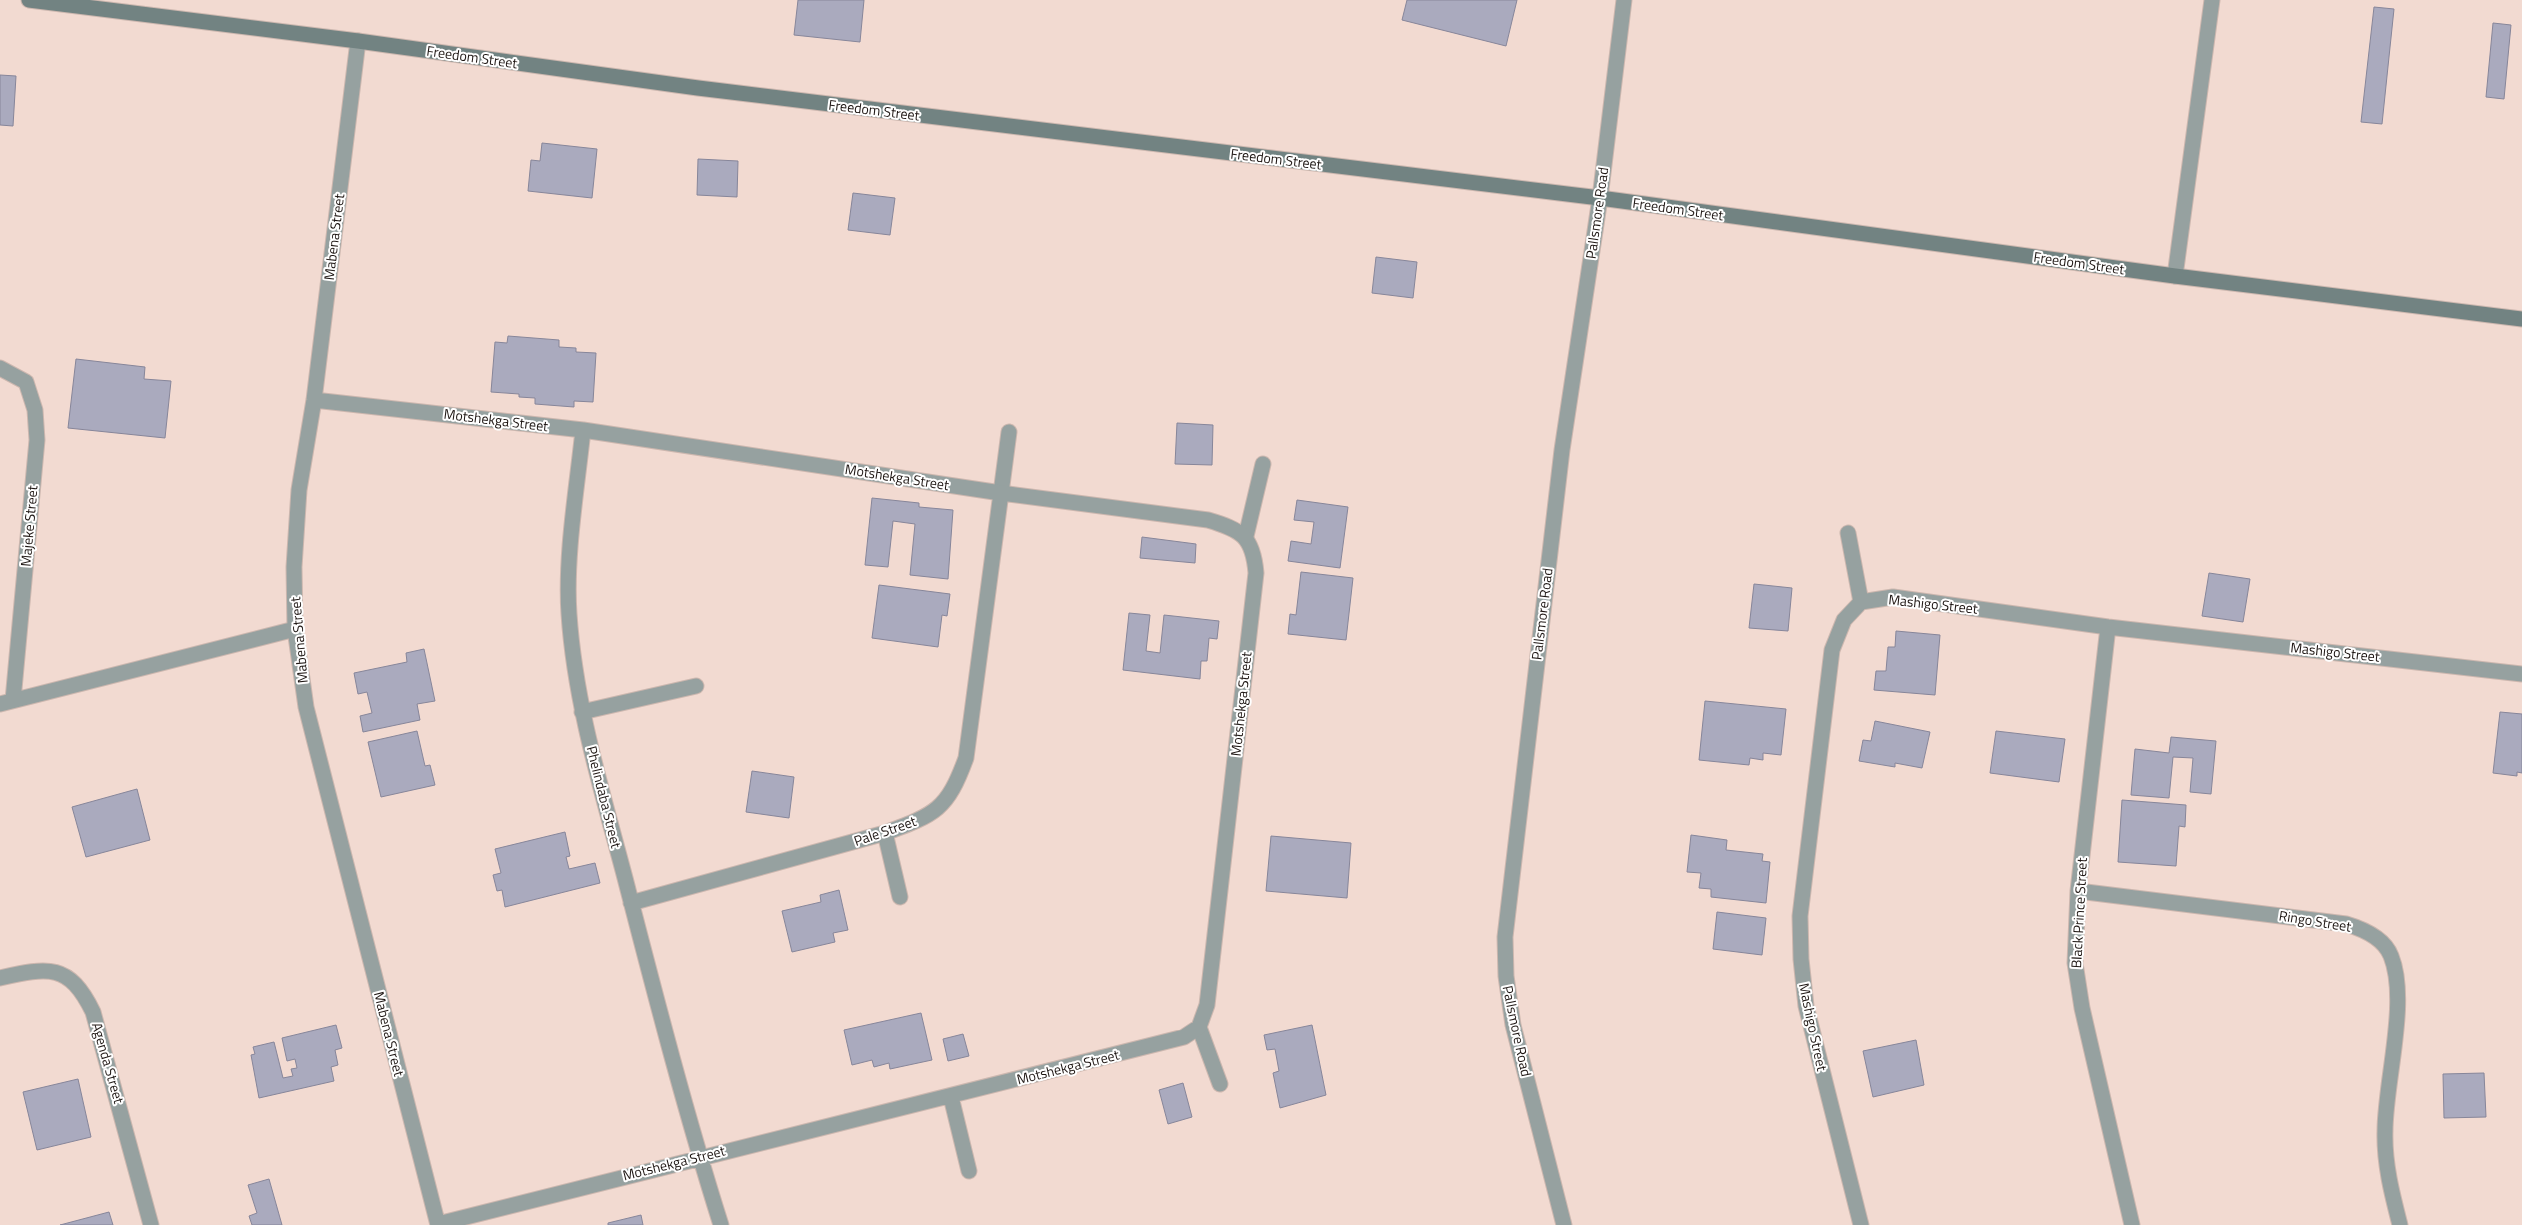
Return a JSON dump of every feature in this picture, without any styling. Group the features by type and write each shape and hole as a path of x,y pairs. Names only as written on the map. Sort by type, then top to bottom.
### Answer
{"street":[{"name":"Freedom Street","path":"29,0 358,41 726,92 1600,198 2175,276 2522,319"},
{"name":"Pallsmore Road","path":"1564,1225 1513,1025 1506,976 1504,937 1562,450 1600,198 1624,0"},
{"path":"2175,276 2212,0"},
{"name":"Mabena Street","path":"358,41 314,400 299,490 294,567 295,629 306,708 438,1225"},
{"name":"Majeke Street","path":"0,368 26,382 36,410 37,440 6,702 295,629"},
{"name":"Motshekga Street","path":"314,400 583,430 1001,493 1208,520 1228,526 1246,536 1254,555 1256,573 1207,1005 1199,1027 1184,1037 951,1097 699,1156 438,1225"},
{"name":"Phelindaba Street","path":"583,430 571,555 569,611 573,661 582,712 631,903 699,1156 721,1225"},
{"name":"Pale Street","path":"631,903 885,834 917,822 938,809 955,789 966,758 1009,432"},
{"path":"1246,536 1263,464"},
{"path":"1848,533 1860,602"},
{"name":"Mashigo Street","path":"1860,1225 1806,1006 1801,959 1800,916 1832,650 1844,620 1860,602 1893,597 2108,626 2522,674"},
{"name":"Black Prince Street","path":"2108,626 2078,892 2077,984 2132,1225"},
{"path":"582,712 696,686"},
{"path":"885,834 900,896"},
{"name":"Ringo Street","path":"2078,892 2346,924 2359,928 2380,941 2391,956 2397,990 2384,1130 2386,1159 2400,1225"},
{"name":"Agenda Street","path":"0,978 34,970 56,972 71,978 83,992 93,1012 151,1225"},
{"path":"1199,1027 1220,1084"},
{"path":"951,1097 969,1171"}],"building":[{"path":"798,0 864,0 860,42 794,35"},
{"path":"1407,0 1517,0 1506,46 1402,20"},
{"path":"2374,7 2394,9 2382,124 2361,122"},
{"path":"2493,23 2511,25 2504,99 2486,97"},
{"path":"0,75 16,76 13,126 0,125"},
{"path":"542,143 597,149 592,198 528,191 531,160 540,161"},
{"path":"698,159 738,161 737,197 697,195"},
{"path":"853,193 895,198 890,235 848,230"},
{"path":"1376,257 1417,262 1413,298 1372,293"},
{"path":"508,336 559,340 559,347 576,348 576,352 596,353 593,402 574,401 574,407 535,404 535,398 519,397 519,394 491,392 495,342 507,343"},
{"path":"76,359 145,367 144,379 171,381 165,438 68,428"},
{"path":"1177,423 1213,425 1212,465 1175,464"},
{"path":"872,498 919,503 919,507 953,510 948,579 910,575 915,524 893,521 888,567 865,565"},
{"path":"1297,500 1348,507 1340,568 1288,561 1291,541 1311,544 1314,522 1294,520"},
{"path":"1142,537 1196,544 1195,563 1140,558"},
{"path":"1301,572 1353,578 1346,640 1288,634 1290,614 1296,615"},
{"path":"2209,573 2250,579 2243,622 2202,616"},
{"path":"1754,584 1792,588 1788,631 1749,628"},
{"path":"879,585 950,594 947,616 942,615 938,647 872,638"},
{"path":"1129,613 1150,615 1146,651 1160,653 1164,615 1219,621 1217,639 1209,638 1207,661 1201,661 1200,679 1123,670"},
{"path":"1896,631 1940,635 1935,695 1874,690 1876,671 1886,671 1888,647 1895,647"},
{"path":"424,649 435,701 417,704 420,720 363,732 360,716 372,713 367,692 358,694 354,673 407,662 406,653"},
{"path":"1705,701 1786,709 1781,755 1763,753 1763,760 1750,758 1749,765 1699,760"},
{"path":"2500,712 2522,714 2522,773 2517,772 2517,776 2493,773"},
{"path":"1875,721 1930,732 1922,768 1895,763 1895,767 1859,761 1863,740 1871,741"},
{"path":"417,731 425,766 430,765 435,785 381,797 368,742"},
{"path":"1996,731 2065,739 2059,782 1990,773"},
{"path":"2171,737 2216,741 2211,794 2190,792 2193,758 2173,757 2169,798 2131,795 2135,749 2169,753"},
{"path":"752,771 794,777 789,818 746,812"},
{"path":"137,789 150,840 86,857 72,807"},
{"path":"2122,800 2186,805 2185,827 2179,826 2176,866 2118,862"},
{"path":"565,832 570,856 566,857 569,869 595,863 600,883 505,907 502,890 497,891 493,875 501,873 495,849"},
{"path":"1691,835 1727,840 1726,850 1763,854 1762,861 1770,862 1766,903 1711,897 1711,889 1699,888 1701,873 1687,872"},
{"path":"1271,836 1351,843 1347,898 1266,891"},
{"path":"839,890 848,930 833,933 835,942 792,952 782,911 821,902 820,895"},
{"path":"1717,912 1766,918 1762,955 1713,949"},
{"path":"921,1013 932,1060 890,1069 889,1063 874,1067 872,1060 852,1065 844,1030"},
{"path":"336,1025 342,1048 335,1050 338,1065 331,1067 334,1081 259,1098 251,1055 255,1054 253,1047 274,1042 283,1078 293,1076 291,1069 297,1068 295,1059 287,1061 282,1038"},
{"path":"1312,1025 1326,1095 1280,1108 1273,1073 1279,1071 1275,1049 1267,1050 1264,1035"},
{"path":"963,1034 969,1056 948,1061 943,1039"},
{"path":"1916,1040 1924,1085 1873,1097 1863,1051"},
{"path":"2484,1073 2486,1117 2444,1118 2443,1074"},
{"path":"78,1079 91,1137 37,1150 23,1092"},
{"path":"1183,1083 1192,1117 1168,1124 1159,1090"},
{"path":"269,1179 282,1225 252,1225 249,1216 257,1213 248,1185"},
{"path":"109,1212 113,1225 60,1225"},
{"path":"641,1215 643,1225 608,1225 608,1223"}]}
